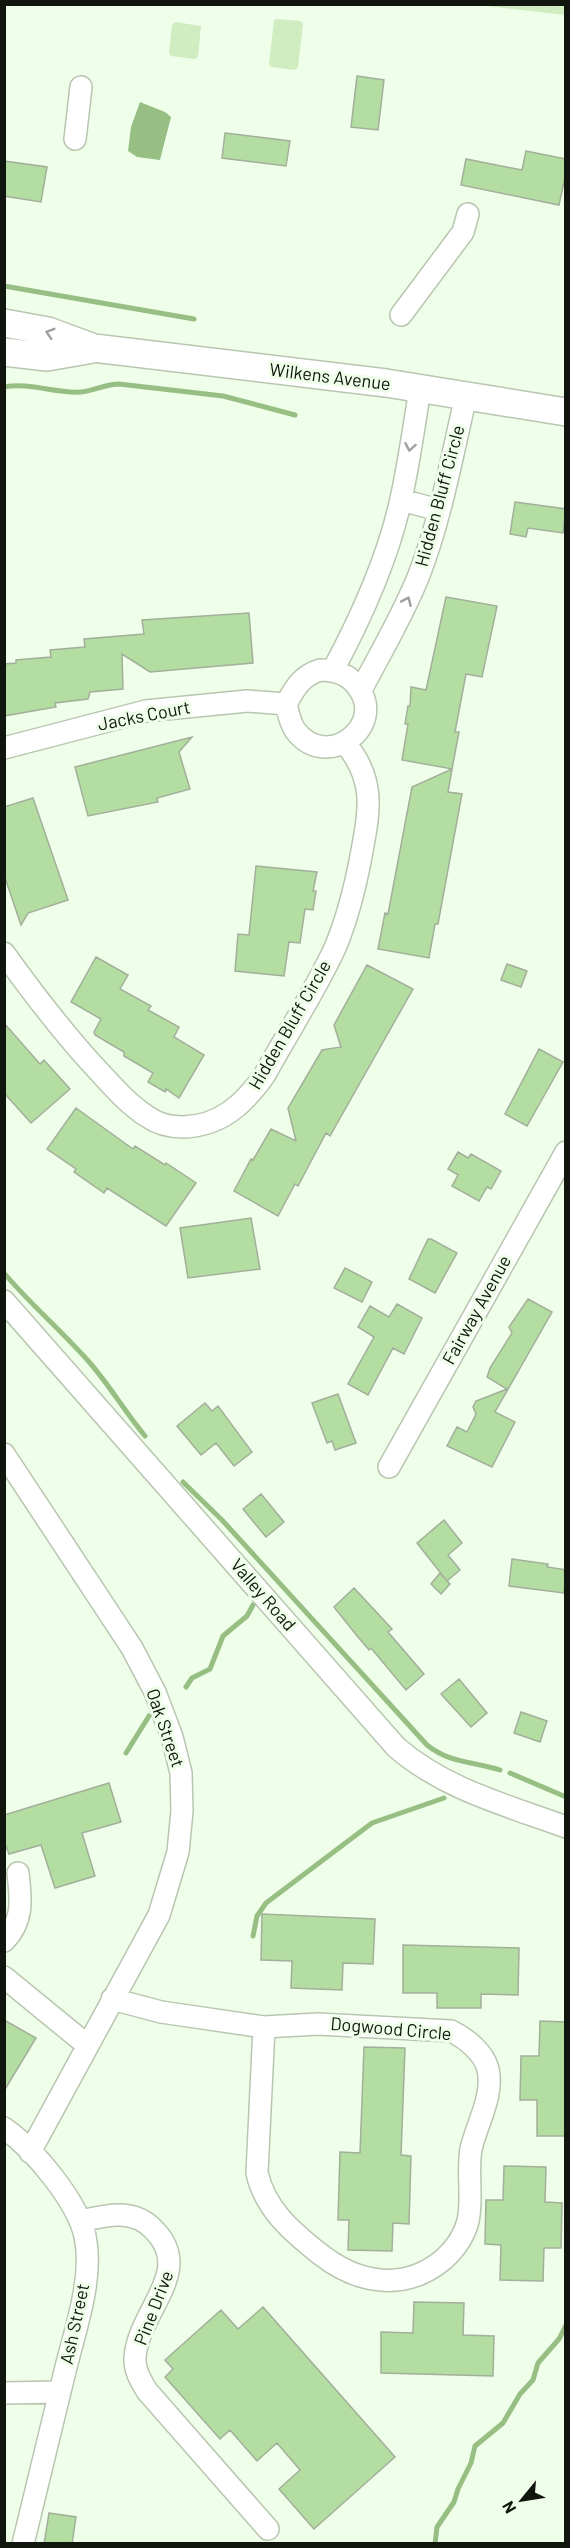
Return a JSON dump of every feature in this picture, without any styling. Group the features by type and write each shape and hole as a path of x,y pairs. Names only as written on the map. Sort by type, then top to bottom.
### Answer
{"main road":[{"name":"Wilkens Avenue","path":"4,323 48,331 94,348 420,389 566,412"},
{"name":"Wilkens Avenue","path":"4,352 47,357 94,348"}],"street":[{"path":"75,139 81,87"},
{"path":"401,315 463,232 468,214"},
{"name":"Hidden Bluff Circle","path":"333,670 362,615 384,558 401,500 420,389"},
{"name":"Hidden Bluff Circle","path":"361,690 394,629 419,573 439,510 466,396"},
{"path":"401,500 439,510"},
{"path":"362,615 394,629"},
{"path":"333,670 351,678 361,690 365,703 362,725 345,743 332,747 318,746 304,740 294,729 286,704 297,683 311,673 333,670"},
{"name":"Jacks Court","path":"4,747 147,711 247,701 286,704"},
{"name":"Hidden Bluff Circle","path":"4,953 65,1033 125,1099 150,1119 174,1127 218,1121 234,1111 251,1094 264,1076 334,949 349,911 365,836 369,799 365,777 356,756 345,743"},
{"name":"Fairway Avenue","path":"389,1467 566,1152"},
{"name":"Valley Road","path":"4,1301 396,1747 417,1766 445,1781 566,1827"},
{"name":"Oak Street","path":"4,1454 132,1648 155,1692 172,1737 181,1773 182,1811 178,1852 159,1915 30,2152"},
{"path":"4,1941 9,1936 22,1908 18,1873"},
{"path":"4,1977 87,2046"},
{"name":"Dogwood Circle","path":"112,1999 161,2012 264,2027 318,2024 451,2031 463,2036 477,2050 487,2066 490,2083 471,2148 468,2176 469,2219 463,2237 451,2252 433,2268 410,2279 389,2280 357,2276 337,2268 309,2246 273,2211 261,2190 257,2173 264,2027"},
{"name":"Ash Street","path":"4,2128 30,2152 62,2191 81,2221 86,2239 85,2291 23,2544"},
{"name":"Pine Drive","path":"81,2221 114,2214 130,2215 147,2222 168,2247 171,2263 167,2277 138,2339 135,2359 138,2377 147,2391 268,2529"},
{"path":"4,2393 60,2392"}],"shaded area":[{"path":"478,5 565,5 565,15"},
{"path":"274,20 301,21 303,24 298,67 295,70 271,67 269,64"},
{"path":"175,22 201,26 198,57 195,59 171,56 169,53 172,25"},
{"path":"140,102 165,112 171,117 160,160 137,157 128,151 131,127"}],"building":[{"path":"357,76 384,80 378,130 351,127"},
{"path":"225,133 290,141 286,166 222,158"},
{"path":"526,151 566,159 566,173 559,205 461,185 466,159 522,170"},
{"path":"4,161 47,167 41,202 4,196"},
{"path":"515,502 566,509 563,533 528,528 526,537 510,534"},
{"path":"446,597 497,606 482,677 466,674 455,732 459,732 452,769 402,760 411,687 426,690"},
{"path":"249,613 253,663 150,672 122,654 123,689 90,692 88,699 55,703 56,707 4,716 4,664 16,663 16,660 51,657 50,650 85,647 84,639 144,634 142,620"},
{"path":"192,737 179,752 190,789 157,798 158,802 88,816 75,767"},
{"path":"452,769 448,792 462,794 438,924 435,924 429,958 378,949 385,913 388,914 412,787"},
{"path":"33,798 68,900 28,913 21,925 4,875 4,807"},
{"path":"256,866 317,872 313,891 316,891 313,910 305,909 300,943 289,942 284,976 235,971 238,934 249,935"},
{"path":"96,957 128,975 120,989 151,1006 148,1010 179,1027 174,1037 204,1055 179,1098 166,1089 165,1092 148,1082 153,1073 95,1035 94,1032 101,1019 71,1002"},
{"path":"507,964 527,971 521,987 501,980"},
{"path":"367,965 413,989 330,1136 326,1133 298,1186 295,1184 278,1216 234,1191 251,1159 253,1160 271,1129 296,1141 288,1108 322,1050 341,1047 334,1025"},
{"path":"4,1023 40,1064 44,1060 70,1089 31,1123 4,1093"},
{"path":"539,1049 563,1062 527,1126 505,1114"},
{"path":"76,1108 133,1149 135,1146 196,1183 166,1226 107,1188 104,1193 74,1172 76,1169 47,1149"},
{"path":"458,1152 468,1158 471,1154 501,1171 491,1189 487,1187 479,1201 452,1186 458,1175 448,1169"},
{"path":"251,1218 260,1269 188,1278 180,1228"},
{"path":"428,1239 457,1253 435,1293 409,1279"},
{"path":"345,1268 372,1282 362,1302 334,1288"},
{"path":"528,1299 552,1312 495,1412 515,1422 492,1467 447,1446 457,1427 467,1432 476,1414 473,1407 476,1401 507,1389 487,1377 490,1368 512,1333 509,1327"},
{"path":"397,1304 422,1318 404,1354 393,1348 368,1395 348,1384 374,1337 358,1327 370,1306 389,1317"},
{"path":"338,1394 356,1443 335,1450 332,1441 327,1443 312,1403"},
{"path":"205,1403 212,1411 218,1406 252,1452 234,1466 216,1443 201,1455 177,1426"},
{"path":"261,1494 284,1522 266,1537 243,1509"},
{"path":"444,1520 462,1543 448,1555 460,1570 447,1581 417,1543"},
{"path":"512,1559 548,1564 547,1567 566,1570 564,1593 509,1586"},
{"path":"440,1573 450,1584 441,1594 431,1584"},
{"path":"354,1588 392,1629 388,1632 424,1674 406,1690 334,1607"},
{"path":"459,1679 487,1713 471,1727 441,1694"},
{"path":"521,1712 547,1721 540,1742 514,1733"},
{"path":"109,1783 121,1822 82,1833 95,1876 55,1888 41,1845 9,1854 4,1841 4,1815"},
{"path":"262,1914 375,1919 373,1964 343,1963 342,1990 291,1988 292,1961 261,1960"},
{"path":"403,1945 519,1948 518,1995 481,1994 481,2008 437,2008 437,1993 403,1993"},
{"path":"4,2020 36,2038 4,2091"},
{"path":"540,2021 566,2022 566,2136 537,2136 537,2100 520,2100 521,2056 539,2056"},
{"path":"364,2047 405,2048 401,2155 411,2156 409,2224 393,2223 392,2251 348,2250 349,2220 338,2220 340,2152 360,2153"},
{"path":"504,2166 546,2167 545,2202 562,2203 561,2248 544,2248 543,2281 500,2280 501,2245 485,2244 486,2200 503,2200"},
{"path":"414,2302 464,2303 463,2335 494,2336 493,2376 381,2373 381,2332 413,2333"},
{"path":"263,2307 395,2457 314,2529 279,2489 300,2470 277,2443 257,2461 230,2430 220,2439 165,2377 173,2369 165,2360 221,2310 238,2329"},
{"path":"49,2513 76,2517 72,2544 44,2544"}],"waterway":[{"path":"4,286 194,319"},
{"path":"4,387 23,386 81,392 119,384 223,396 295,415"},
{"path":"4,1273 90,1363 145,1436"},
{"path":"183,1482 222,1520 427,1745 445,1756 500,1770"},
{"path":"186,1687 192,1678 210,1669 223,1636 247,1616 253,1605"},
{"path":"126,1753 149,1716"},
{"path":"510,1773 566,1797"},
{"path":"253,1936 257,1916 266,1903 372,1823 444,1798"},
{"path":"435,2544 437,2527 454,2502 471,2463 475,2446 503,2423 520,2394 533,2380 538,2363 559,2339 566,2325"}]}
